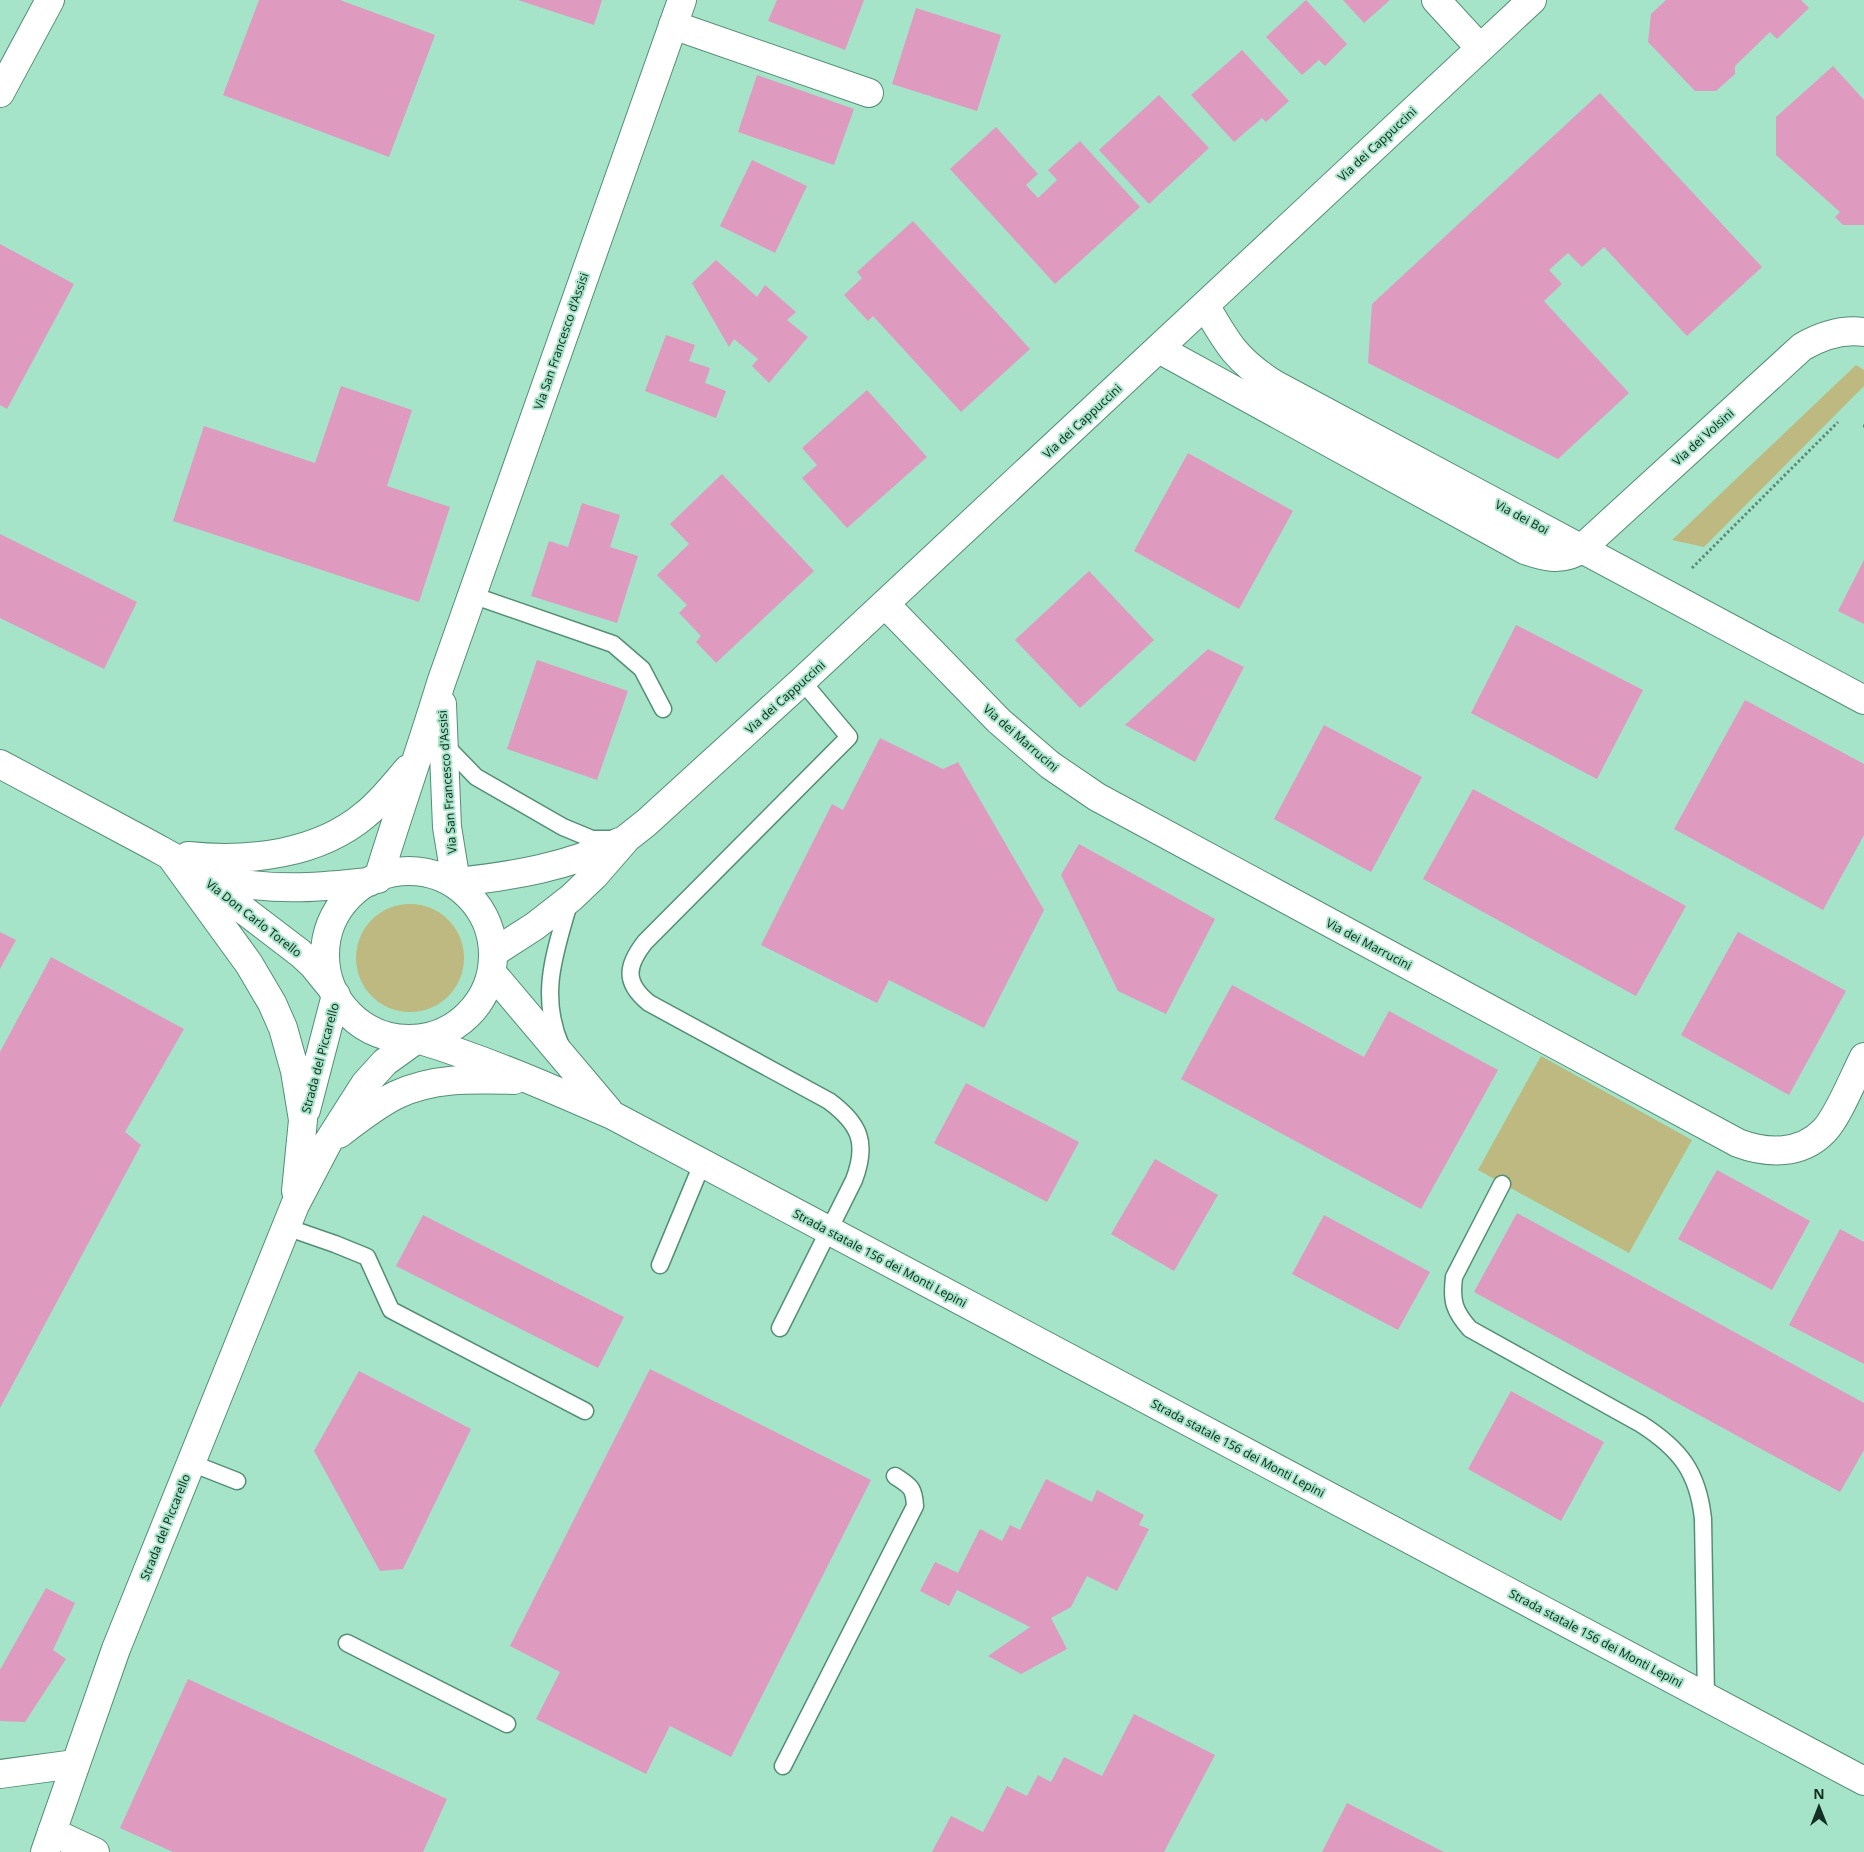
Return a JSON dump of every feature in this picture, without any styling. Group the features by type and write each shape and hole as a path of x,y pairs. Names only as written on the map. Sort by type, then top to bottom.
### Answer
{"street":[{"path":"0,93 50,0"},
{"path":"1436,0 1480,48"},
{"name":"Via dei Cappuccini","path":"456,882 498,878 554,867 581,859 627,838 646,824 885,604 1532,0"},
{"path":"677,12 870,92"},
{"name":"Via San Francesco d'Assisi","path":"373,880 419,756 441,682 677,12"},
{"name":"Via dei Boi","path":"1205,305 1234,353 1258,374 1864,700"},
{"name":"Via dei Volsini","path":"1550,557 1564,557 1574,554 1581,549 1802,347 1817,338 1862,326"},
{"name":"Via dei Boi","path":"1159,349 1525,550 1550,557"},
{"name":"Via dei Marrucini","path":"885,604 999,721 1050,765 1097,797 1738,1143 1763,1151 1778,1151 1802,1146 1814,1140 1825,1130 1833,1117 1864,1057"},
{"name":"Via San Francesco d'Assisi","path":"441,682 448,827 456,882"},
{"name":"Via San Francesco d'Assisi","path":"169,854 208,858 244,858 284,852 326,839 346,829 365,816 419,756"},
{"name":"Via Don Carlo Torello","path":"0,764 209,874 246,884 278,887 299,887 373,880"},
{"name":"Via dei Cappuccini","path":"493,963 535,926 571,898 594,876 627,838"},
{"name":"Via Don Carlo Torello","path":"169,854 300,952 334,992"},
{"name":"Strada del Piccarello","path":"169,854 249,964 272,1003 284,1028 303,1120"},
{"name":"Strada statale 156 dei Monti Lepini","path":"456,882 440,876 415,872 392,874 373,880 350,896 332,922 327,938 325,954 327,972 334,992 344,1009 367,1027 384,1036 400,1039 417,1039 444,1032 460,1022 473,1010 482,997 493,963"},
{"path":"456,882 475,903 489,929 493,963"},
{"name":"Strada statale 156 dei Monti Lepini","path":"493,963 569,1064 612,1115"},
{"name":"Strada del Piccarello","path":"290,1216 303,1120 334,992"},
{"name":"Strada statale 156 dei Monti Lepini","path":"417,1039 467,1055 535,1081 612,1115 1864,1780"},
{"name":"Strada del Piccarello","path":"48,1842 116,1649 290,1216 328,1142 357,1095 384,1062 417,1039"},
{"name":"Strada del Piccarello","path":"328,1142 378,1105 396,1095 418,1087 460,1079 535,1081"},
{"path":"0,1774 75,1764"},
{"path":"48,1842 95,1852"}],"lane":[{"path":"472,595 613,644 642,669 663,709"},
{"path":"780,1328 860,1166 862,1151 860,1136 853,1123 829,1101 648,1002 635,988 631,978 630,967 637,952 645,942 849,737 802,681"},
{"path":"444,743 476,777 563,827 592,839 627,838"},
{"path":"569,1064 558,1039 549,998 554,954 571,898"},
{"path":"660,1265 702,1164"},
{"path":"1502,1184 1454,1277 1452,1292 1454,1305 1460,1318 1470,1329 1658,1434 1686,1464 1701,1500 1703,1519 1706,1697"},
{"path":"290,1216 334,1244 367,1257 391,1310 585,1412"},
{"path":"191,1463 237,1481"},
{"path":"783,1766 915,1506 914,1492 910,1486 895,1476"},
{"path":"347,1643 507,1724"}],"path":[{"path":"1665,594 1838,422"}],"shaded area":[{"path":"1856,365 1864,370 1864,386 1704,547 1672,540"},
{"path":"410,904 431,908 448,920 460,937 464,958 460,979 448,996 431,1008 410,1012 389,1008 372,996 360,979 356,958 360,937 372,920 389,908"},
{"path":"1541,1056 1692,1140 1629,1253 1478,1170"}],"building":[{"path":"259,0 340,0 435,35 389,157 223,95"},
{"path":"518,0 602,0 594,25"},
{"path":"777,0 864,0 845,50 768,21"},
{"path":"1306,0 1347,44 1325,66 1319,60 1302,75 1266,37"},
{"path":"1343,0 1390,0 1364,23"},
{"path":"1666,0 1801,0 1809,8 1777,39 1770,32 1735,66 1735,74 1716,91 1695,91 1648,42 1651,14"},
{"path":"916,8 1001,35 977,111 892,84"},
{"path":"1242,50 1289,101 1266,122 1262,118 1234,142 1191,95"},
{"path":"1833,66 1864,100 1864,225 1843,225 1835,217 1840,212 1776,155 1776,117"},
{"path":"757,75 854,109 834,165 738,132"},
{"path":"1600,93 1762,267 1687,336 1604,247 1582,267 1568,253 1549,270 1562,284 1544,301 1629,393 1558,459 1368,363 1372,304"},
{"path":"1159,95 1209,148 1149,204 1099,150"},
{"path":"996,127 1038,174 1026,185 1038,198 1057,180 1048,170 1080,141 1140,207 1055,284 950,169"},
{"path":"752,160 807,186 775,253 720,226"},
{"path":"913,221 1030,349 961,412 873,316 868,321 844,295 862,278 857,272"},
{"path":"0,244 74,284 7,409 0,405"},
{"path":"716,260 757,297 765,285 796,312 787,320 808,337 769,383 752,366 758,359 734,339 729,347 692,283"},
{"path":"666,335 695,345 689,361 710,368 705,383 726,391 716,418 645,391"},
{"path":"341,386 412,410 387,486 450,507 419,602 173,521 204,426 315,463"},
{"path":"867,390 927,457 847,528 802,478 817,465 802,448"},
{"path":"1188,453 1293,511 1239,609 1134,551"},
{"path":"722,474 814,571 716,663 696,642 701,636 679,613 687,605 657,575 689,544 670,524"},
{"path":"582,503 620,515 610,547 638,556 617,623 531,596 549,541 568,547"},
{"path":"0,534 137,602 104,669 0,618"},
{"path":"1864,560 1864,624 1838,611"},
{"path":"1089,571 1154,640 1080,708 1015,640"},
{"path":"1516,625 1643,690 1597,779 1471,713"},
{"path":"1208,649 1244,667 1195,762 1125,725"},
{"path":"537,660 628,691 597,780 507,749"},
{"path":"1745,700 1864,764 1864,835 1823,910 1674,829"},
{"path":"1324,725 1422,777 1371,872 1274,819"},
{"path":"880,738 943,769 958,762 1044,910 984,1028 889,980 877,1003 761,945 832,804 843,810"},
{"path":"1473,789 1686,906 1636,996 1423,879"},
{"path":"1079,844 1215,919 1166,1014 1118,991 1061,875"},
{"path":"0,932 16,940 0,969"},
{"path":"1738,932 1846,991 1789,1095 1681,1035"},
{"path":"51,957 184,1029 125,1132 141,1145 0,1408 0,1052"},
{"path":"1232,985 1364,1057 1389,1011 1498,1070 1421,1209 1181,1079"},
{"path":"966,1083 1079,1142 1047,1202 934,1143"},
{"path":"1155,1159 1218,1195 1174,1271 1111,1234"},
{"path":"1717,1170 1810,1221 1772,1290 1678,1239"},
{"path":"1517,1213 1864,1403 1864,1450 1840,1492 1474,1292"},
{"path":"423,1215 624,1317 598,1368 396,1266"},
{"path":"1324,1215 1430,1272 1398,1330 1292,1274"},
{"path":"1840,1229 1864,1242 1864,1364 1789,1325"},
{"path":"650,1369 871,1480 731,1757 670,1726 646,1774 536,1719 560,1672 510,1646"},
{"path":"359,1371 471,1429 403,1569 380,1571 314,1451"},
{"path":"1511,1391 1604,1442 1561,1521 1468,1469"},
{"path":"1046,1479 1092,1502 1097,1490 1144,1515 1139,1525 1149,1529 1117,1591 1087,1576 1071,1607 1051,1618 1067,1649 1021,1674 988,1656 1030,1627 957,1590 949,1606 920,1591 935,1562 958,1573 980,1529 1002,1541 1010,1525 1020,1530"},
{"path":"46,1588 75,1603 53,1650 66,1659 25,1722 0,1721 0,1670"},
{"path":"188,1679 447,1799 423,1852 173,1852 120,1828"},
{"path":"1134,1714 1215,1755 1164,1852 932,1852 951,1816 983,1832 1007,1786 1027,1796 1038,1775 1051,1782 1064,1757 1102,1776"},
{"path":"1347,1803 1444,1852 1322,1852"}]}
